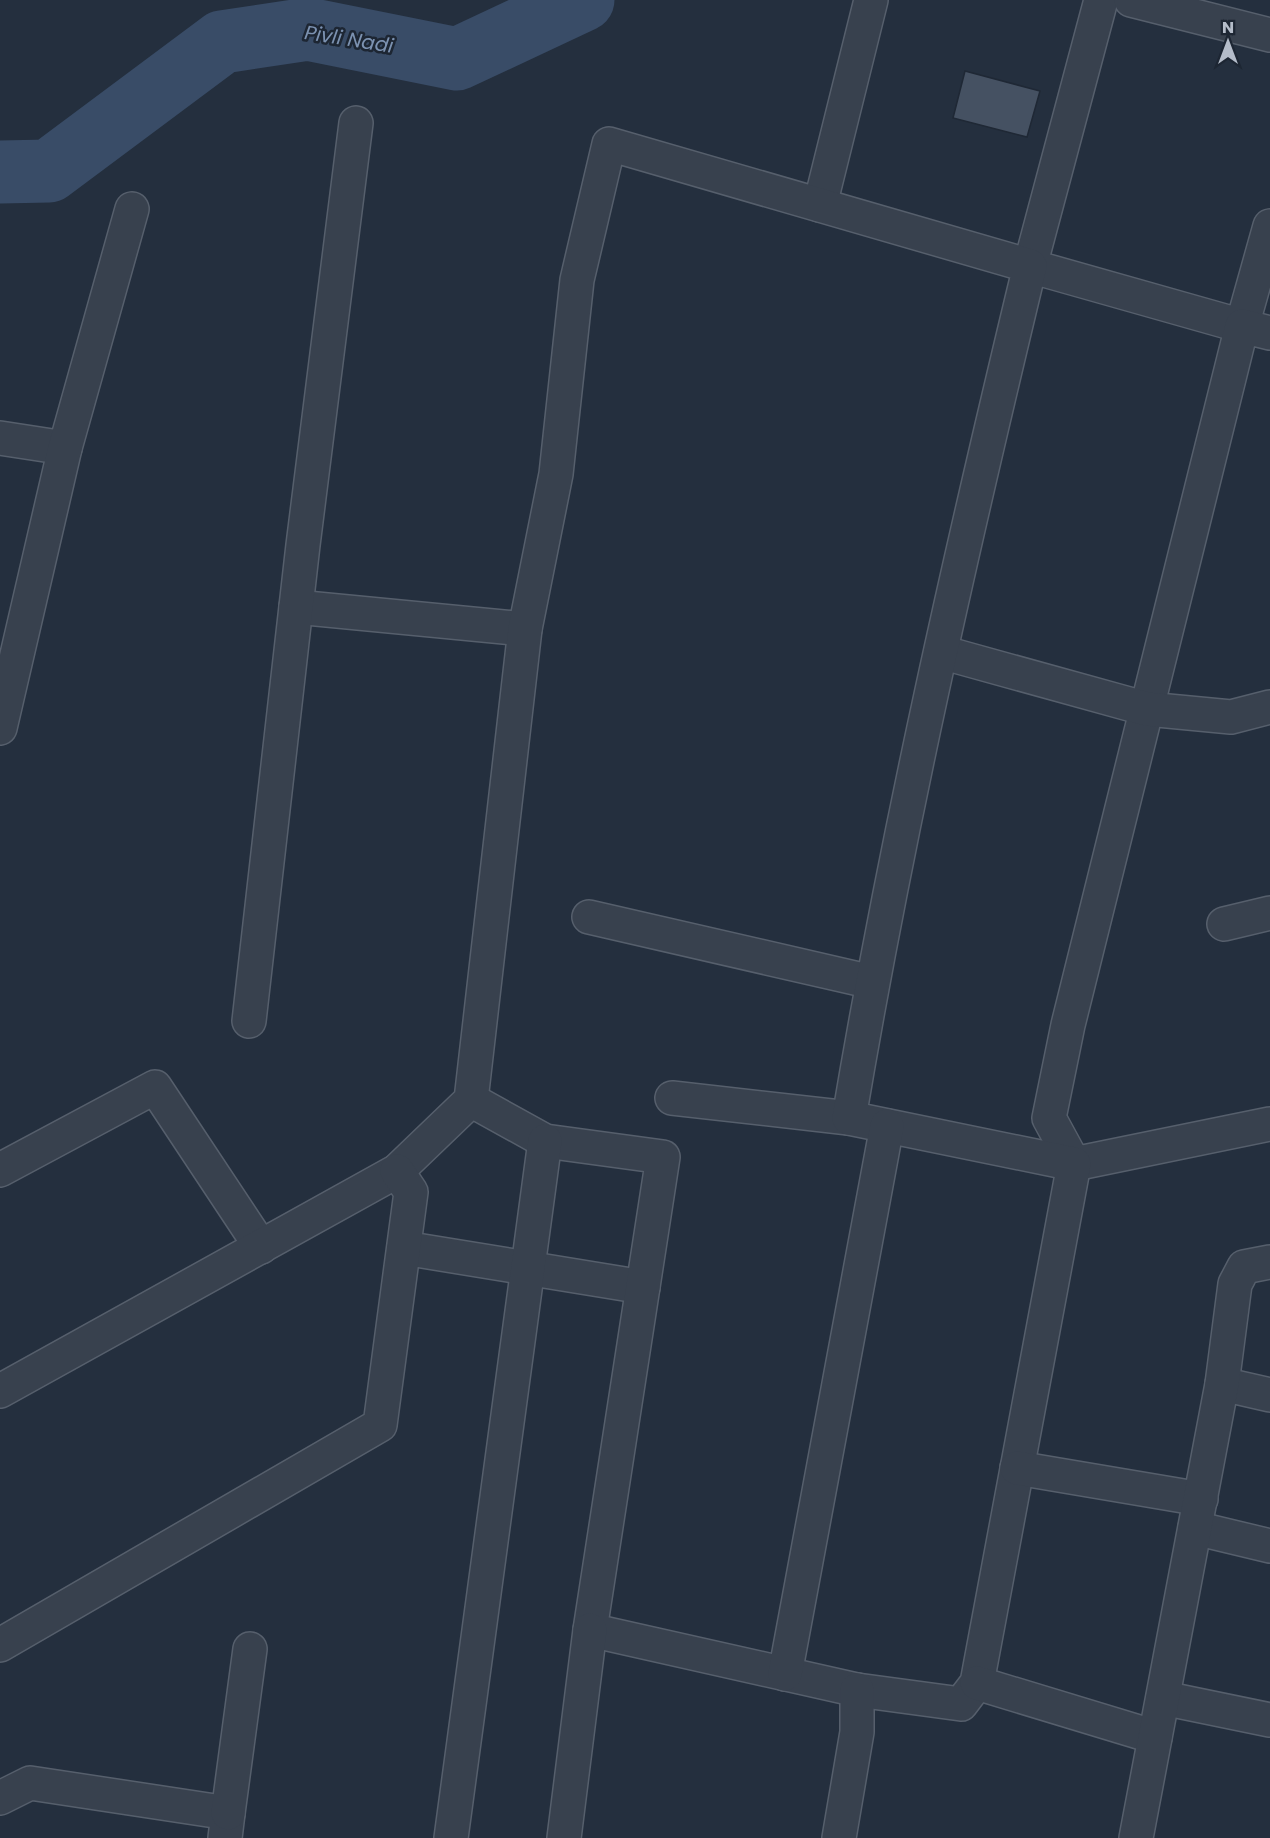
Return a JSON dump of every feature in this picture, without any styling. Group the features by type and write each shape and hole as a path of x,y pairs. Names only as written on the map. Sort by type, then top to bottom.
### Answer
{"street":[{"path":"820,205 871,0"},
{"path":"849,1118 872,981 964,541 1030,266 1101,0"},
{"path":"1131,0 1270,35"},
{"path":"249,1022 296,607 356,123"},
{"path":"0,1391 397,1171 471,1100 525,629 556,474 577,280 609,144 1256,329"},
{"path":"0,728 9,642 132,209"},
{"path":"590,1630 857,1690 961,1704 977,1683 1074,1164 1049,1118 1068,1025 1147,709 1256,329 1270,226"},
{"path":"0,438 64,448"},
{"path":"296,607 525,629"},
{"path":"941,652 1147,709 1232,717 1270,706"},
{"path":"1224,924 1270,913"},
{"path":"589,917 872,981"},
{"path":"0,1170 155,1087 261,1246"},
{"path":"672,1098 849,1118 1074,1164 1270,1124"},
{"path":"471,1100 545,1141 663,1157 590,1630 564,1838"},
{"path":"785,1674 887,1126"},
{"path":"451,1838 545,1141"},
{"path":"0,1645 380,1425 411,1192 397,1171"},
{"path":"404,1248 643,1287"},
{"path":"1136,1838 1222,1384 1235,1284 1244,1267 1270,1262"},
{"path":"1222,1384 1270,1395"},
{"path":"1017,1468 1198,1514 1270,1546"},
{"path":"0,1798 30,1783 227,1826 250,1648"},
{"path":"977,1683 1155,1737"},
{"path":"838,1838 857,1732 857,1690"},
{"path":"1162,1698 1270,1720"}],"building":[{"path":"965,71 1040,91 1027,137 953,118"}],"waterway":[{"name":"Pivli Nadi","path":"0,172 49,171 222,42 308,29 457,59 583,0"}]}
